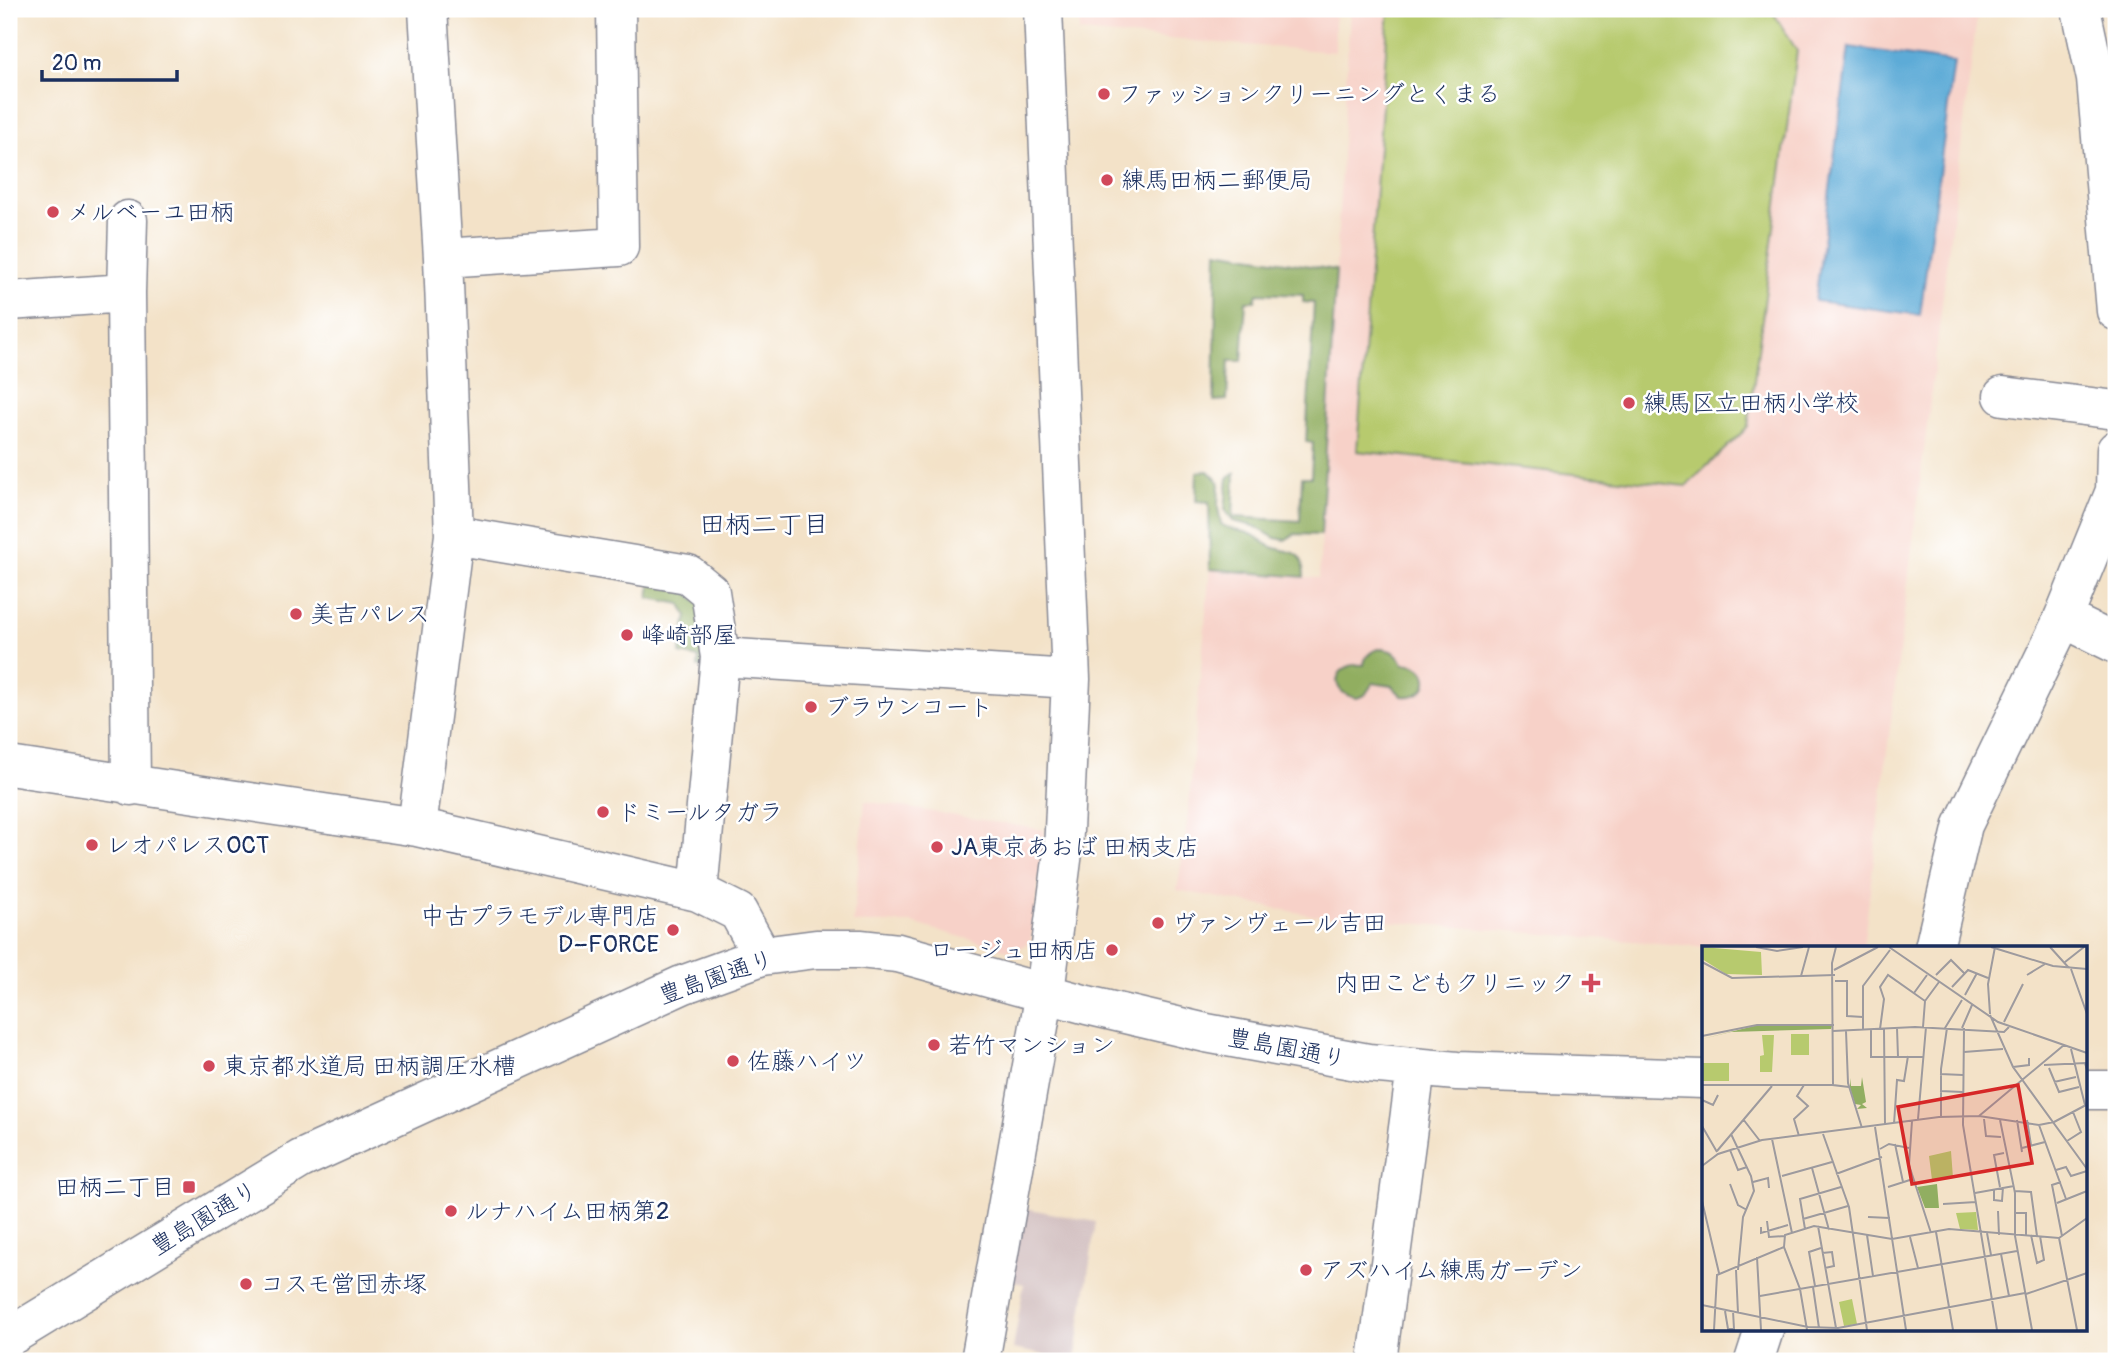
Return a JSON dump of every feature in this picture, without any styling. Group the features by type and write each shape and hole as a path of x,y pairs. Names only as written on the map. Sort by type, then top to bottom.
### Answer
{"street":[{"path":"417,827 454,535 443,258 428,9"},
{"path":"443,258 619,247 616,9"},
{"path":"980,1361 1045,992 1063,852 1071,679 1043,9"},
{"path":"2081,9 2106,78 2116,311"},
{"path":"128,220 126,293 131,786"},
{"path":"9,301 126,293"},
{"path":"2003,396 2116,410"},
{"path":"1934,946 1963,825 2063,618 2115,491 2116,450"},
{"path":"454,535 688,573 710,592 720,657 698,892"},
{"path":"2063,618 2116,644"},
{"path":"720,657 1071,679"},
{"path":"9,766 417,827 698,892 738,912 762,956"},
{"name":"豊島園通り","path":"9,1337 301,1159 682,985 762,956 816,949 860,949 898,953 1087,1005 1206,1033 1368,1063 1416,1068 1702,1079"},
{"path":"1377,1361 1416,1068"},
{"path":"2086,1090 2116,1090"},
{"path":"1754,1361 1763,1332"}],"shaded area":[{"path":"1080,9 1335,9 1335,52 1079,32"},
{"name":"練馬区立田柄小学校","path":"1350,9 1978,9 1863,946 1702,947 1312,915 1177,890 1186,835 1210,569 1319,578"},
{"path":"865,801 1045,830 1031,941 1014,952 912,923 853,923"},
{"path":"1020,1207 1096,1222 1075,1361 1013,1349 1024,1284 1010,1281"}],"green space":[{"path":"1389,9 1771,9 1797,51 1748,427 1686,486 1357,451"},
{"path":"1217,251 1336,270 1321,535 1295,534 1285,540 1275,538 1254,526 1233,521 1225,509 1228,478 1235,473 1233,517 1300,521 1302,477 1311,477 1313,443 1306,442 1314,303 1303,302 1303,295 1257,293 1255,301 1246,301 1242,361 1229,361 1227,400 1214,401"},
{"path":"1208,471 1219,482 1218,507 1221,524 1253,535 1272,547 1296,554 1302,561 1304,577 1210,569 1209,502 1196,501 1197,472"},
{"path":"651,584 687,592 700,604 705,667 698,667 699,658 680,654 687,616 681,604 649,598"},
{"path":"1379,649 1394,652 1403,664 1413,664 1420,668 1426,680 1421,692 1402,696 1392,686 1373,683 1365,695 1357,698 1341,690 1338,684 1340,672 1354,665 1364,665 1369,654"}],"water":[{"path":"1849,47 1954,62 1920,315 1815,301"}],"place":[{"name":"ファッションクリーニングとくまる","path":"1104,94"},
{"name":"練馬田柄二郵便局","path":"1107,180"},
{"name":"メルベーユ田柄","path":"53,212"},
{"name":"練馬区立田柄小学校","path":"1629,403"},
{"name":"美吉パレス","path":"296,614"},
{"name":"峰崎部屋","path":"627,635"},
{"name":"ブラウンコート","path":"811,707"},
{"name":"ドミールタガラ","path":"603,812"},
{"name":"レオパレスOCT","path":"92,845"},
{"name":"JA東京あおば 田柄支店","path":"937,847"},
{"name":"ヴァンヴェール吉田","path":"1158,923"},
{"name":"中古プラモデル専門店 D−FORCE","path":"673,930"},
{"name":"ロージュ田柄店","path":"1112,950"},
{"name":"内田こどもクリニック","path":"1591,983"},
{"name":"若竹マンション","path":"934,1045"},
{"name":"佐藤ハイツ","path":"733,1061"},
{"name":"東京都水道局 田柄調圧水槽","path":"209,1066"},
{"name":"田柄二丁目","path":"189,1187"},
{"name":"ルナハイム田柄第2","path":"451,1211"},
{"name":"アズハイム練馬ガーデン","path":"1306,1270"},
{"name":"コスモ営団赤塚","path":"246,1284"}],"district":[{"name":"田柄二丁目","path":"764,524"}]}
